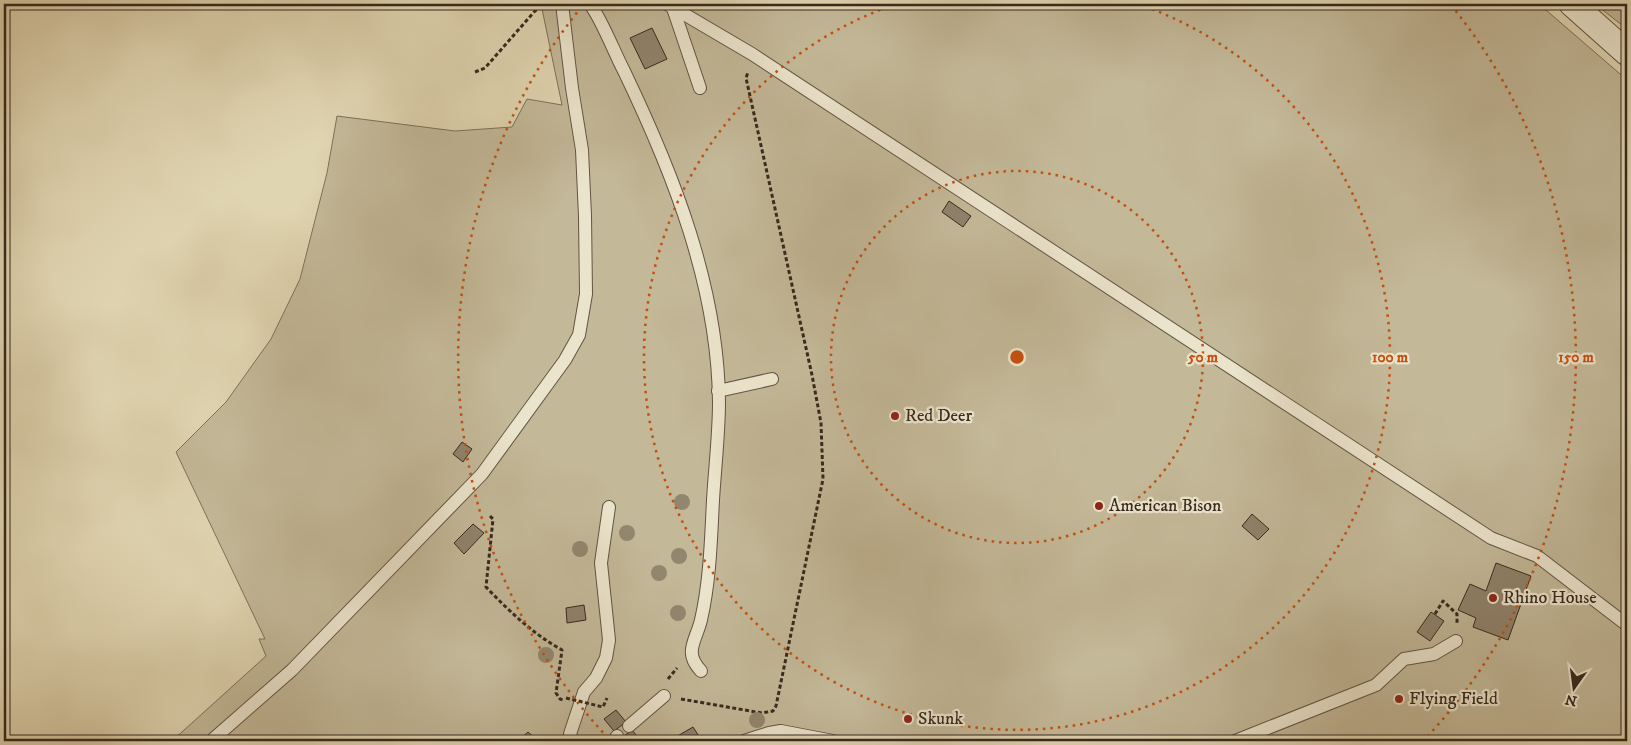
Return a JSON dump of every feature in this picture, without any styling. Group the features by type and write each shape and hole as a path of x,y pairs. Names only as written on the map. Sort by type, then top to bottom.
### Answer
{"street":[{"path":"1572,4 1627,53"}],"lane":[{"path":"211,741 292,670 482,474 565,360 579,335 586,294 582,150 562,4"},
{"path":"590,4 646,118 671,177 691,235 712,332 719,402 711,534 701,620 691,650 694,664 701,671"},
{"path":"670,6 752,54 1492,538 1537,556 1627,625"},
{"path":"670,6 700,88"},
{"path":"718,391 772,379"},
{"path":"572,741 570,734 584,692 596,678 606,658 610,640 601,563 610,508"},
{"path":"1235,741 1376,685 1404,658 1434,654 1456,641"},
{"path":"629,726 664,696"},
{"path":"744,741 781,731 833,741"}],"path":[{"path":"475,72 485,68 543,4"},
{"path":"691,650 666,682 664,696 762,713 773,711 776,706 822,478 821,423 812,375 746,78 752,54"},
{"path":"490,516 492,519 486,588 525,626 562,650 556,693 560,700 580,704"},
{"path":"1435,614 1444,601 1448,605"},
{"path":"566,698 603,707 607,698"}],"shaded area":[{"path":"541,4 1539,4 1627,80 1627,741 172,741 266,656 259,639 265,639 176,452 226,402 271,339 300,279 327,173 337,116 455,131 512,127 527,99 562,105"},
{"path":"1595,4 1627,4 1627,29"}],"building":[{"path":"652,28 667,59 645,69 630,38"},
{"path":"949,201 971,216 963,227 942,212"},
{"path":"462,442 472,449 463,462 453,454"},
{"path":"1252,514 1269,529 1258,540 1242,526"},
{"path":"473,524 484,533 464,554 454,543"},
{"name":"Rhino House","path":"1496,563 1531,576 1508,640 1473,627 1476,618 1458,610 1470,584 1486,591"},
{"path":"584,605 586,620 567,623 566,608"},
{"path":"1431,612 1444,621 1430,641 1417,632"},
{"path":"616,710 626,722 614,731 604,719"},
{"path":"693,727 702,741 669,741"},
{"path":"632,730 641,741 622,741 620,739"},
{"path":"528,732 538,741 518,741"}],"place":[{"name":"Red Deer","path":"895,416"},
{"name":"American Bison","path":"1099,506"},
{"name":"Rhino House","path":"1493,598"},
{"name":"Flying Field","path":"1399,699"},
{"name":"Skunk","path":"908,719"}]}
